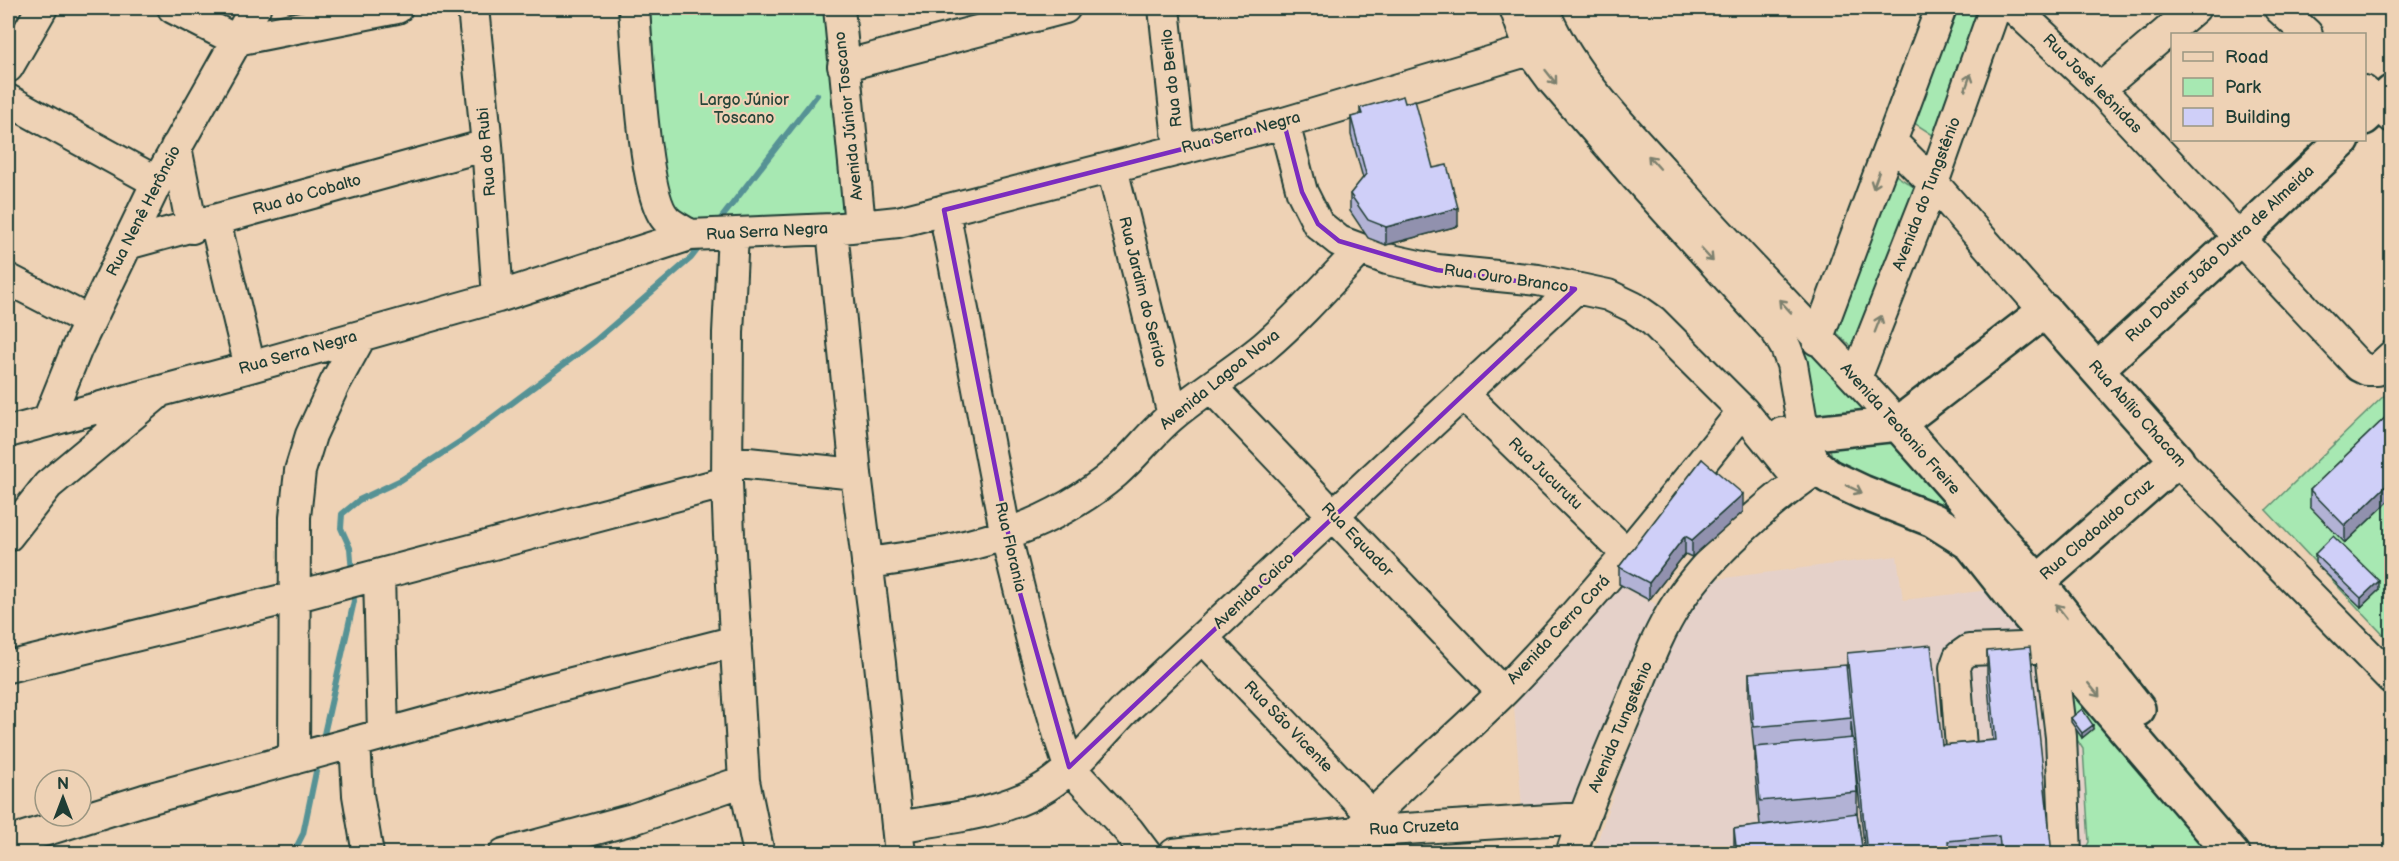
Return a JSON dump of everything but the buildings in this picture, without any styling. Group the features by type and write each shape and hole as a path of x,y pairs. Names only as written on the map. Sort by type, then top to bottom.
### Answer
{"main road":[{"name":"Rua Doutor João Dutra de Almeida","path":"2097,368 2239,239 2342,141"},
{"name":"Rua Abílio Chacom","path":"2045,311 2177,460"},
{"path":"1804,434 1898,424 2045,311"},
{"name":"Avenida Teotonio Freire","path":"1898,424 2027,592 2256,854"},
{"name":"Avenida Teotonio Freire","path":"1804,434 1808,452 1808,475 1862,492 1933,520 1971,544 2027,592 2050,642 2232,854"},
{"name":"Rua Clodoaldo Cruz","path":"2027,592 2177,460"}],"street":[{"path":"8,67 42,8"},
{"path":"173,8 236,40 397,8"},
{"name":"Rua Nenê Herôncio","path":"48,420 89,321 157,182 255,8"},
{"name":"Rua do Rubi","path":"473,8 487,145 498,297"},
{"path":"634,8 649,171 656,200 666,220 690,235"},
{"name":"Avenida Júnior Toscano","path":"839,8 843,66 846,227 856,474 899,840"},
{"path":"843,66 993,17 1065,8"},
{"name":"Rua do Berilo","path":"1164,8 1179,149"},
{"name":"Avenida Teotonio Freire","path":"1515,8 1530,50 1552,80 1686,215 1856,378 1898,424"},
{"name":"Avenida Teotonio Freire","path":"1543,8 1554,35 1575,67 1786,348 1797,381 1804,434"},
{"path":"1817,340 1941,8"},
{"name":"Avenida do Tungstênio","path":"1856,378 1933,183 1995,8"},
{"name":"Rua José leônidas","path":"2014,8 2100,89 2359,366 2379,363"},
{"path":"2100,89 2194,8"},
{"path":"2279,8 2306,33"},
{"name":"Rua Serra Negra","path":"8,432 498,297 690,235 898,222 1284,123 1530,50"},
{"path":"8,100 157,182"},
{"name":"Rua Ouro Branco","path":"1284,123 1302,192 1318,224 1340,241 1387,259 1437,270 1538,280 1608,295 1633,307 1653,321 1808,475"},
{"name":"Rua Abílio Chacom","path":"1891,141 1933,183 2045,311"},
{"name":"Rua do Cobalto","path":"127,244 487,145"},
{"path":"177,147 250,367"},
{"name":"Rua Jardim do Serido","path":"1112,168 1173,415"},
{"name":"Rua Florania","path":"944,210 1006,536 1033,645 1070,767 1128,830 1146,854"},
{"path":"733,234 728,333 728,472 744,781 759,854"},
{"name":"Avenida Lagoa Nova","path":"867,563 930,555 1006,536 1051,515 1093,490 1115,473 1173,415 1212,388 1265,346 1359,250"},
{"path":"8,279 89,321"},
{"name":"Avenida Caico","path":"899,840 1014,802 1046,786 1070,767 1126,709 1204,639 1575,289"},
{"path":"294,759 295,517 300,471 311,435 335,383 361,336"},
{"name":"Rua Equador","path":"1212,388 1502,692"},
{"path":"8,536 48,484 162,390"},
{"name":"Rua Jucurutu","path":"1463,394 1628,555"},
{"path":"1751,420 1804,434"},
{"name":"Avenida Cerro Corá","path":"1364,823 1502,692 1751,420"},
{"name":"Rua Abílio Chacom","path":"2177,460 2391,679"},
{"path":"8,667 379,575 728,472 856,474"},
{"name":"Avenida Tungstênio","path":"1571,854 1583,818 1658,637 1678,603 1698,576 1747,525 1808,475"},
{"path":"369,854 358,795 369,738 379,575"},
{"name":"Rua São Vicente","path":"1204,639 1364,823"},
{"path":"8,842 144,800 736,641"},
{"path":"1961,747 1955,668 1959,657 1969,650 2050,642 2061,737 2066,854"},
{"path":"504,854 633,819 744,781"},
{"name":"Rua Cruzeta","path":"1174,854 1364,823 1583,818"}],"highlighted area":[{"path":"1284,123 1302,192 1318,224 1339,241 1437,270 1575,289 1069,767 1020,593 944,210"}],"shaded area":[{"path":"1897,556 1903,600 1990,590 2219,854 1593,854 1667,636 1716,579"},
{"path":"1619,584 1656,604 1572,806 1522,810 1514,706"}],"green space":[{"name":"Largo Júnior Toscano","path":"643,8 829,8 848,213 691,221 680,213 661,188"},
{"path":"1952,8 1986,8 1936,137 1911,121"},
{"path":"1894,174 1920,191 1854,349 1836,332"},
{"path":"1792,331 1879,418 1815,427"},
{"path":"2391,389 2391,643 2266,510"},
{"path":"1848,439 1889,439 1974,534 1835,464 1830,450"},
{"path":"2073,694 2214,853 2083,853 2089,842 2083,749 2065,721 2067,699"}],"waterway":[{"path":"716,225 817,95"},
{"path":"352,573 350,548 341,528 342,514 359,500 401,480 461,441 595,341 691,258 701,245"},
{"path":"322,743 354,601 353,589"},
{"path":"293,854 303,834 318,762"}]}
